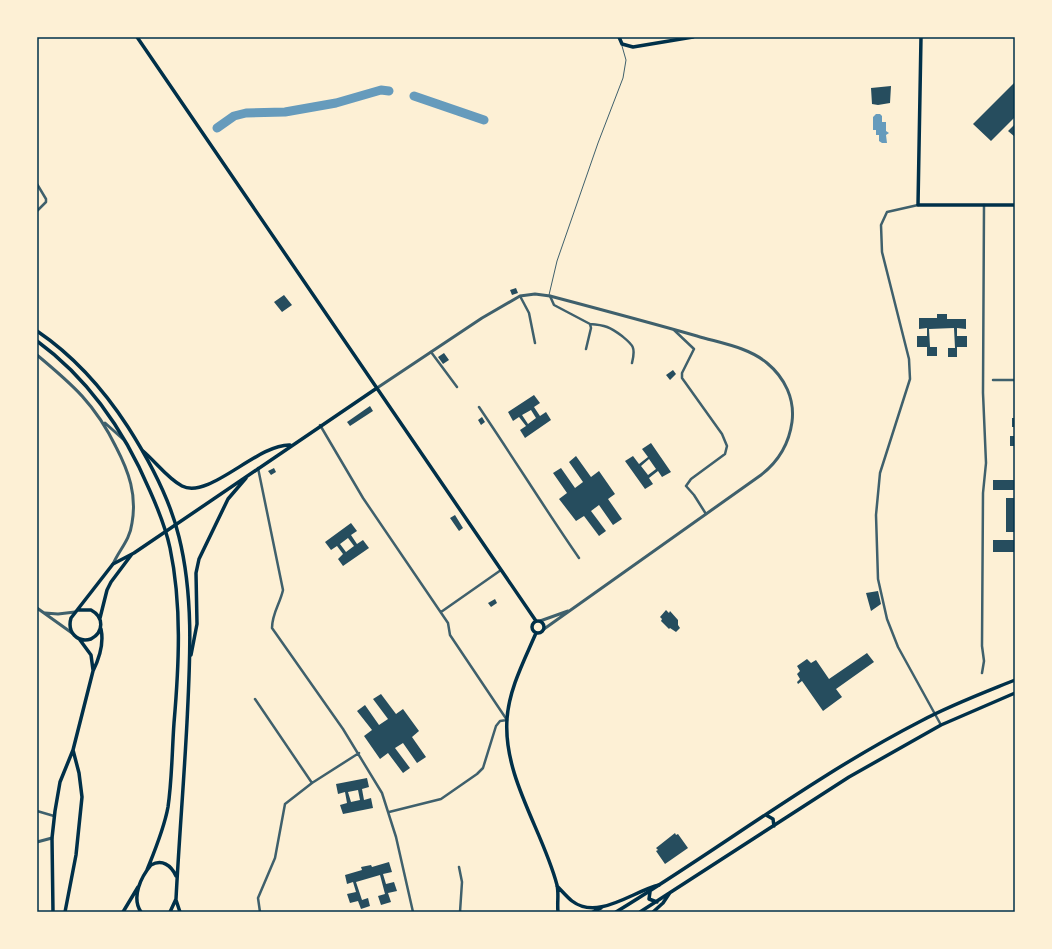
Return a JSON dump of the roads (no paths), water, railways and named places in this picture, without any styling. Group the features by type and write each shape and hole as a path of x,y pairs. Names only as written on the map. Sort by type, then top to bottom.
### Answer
{"main road":[{"path":"137,37 501,570 538,621 544,625 542,632 536,633"},
{"path":"619,37 621,43 633,47 693,37"},
{"path":"921,37 918,205 1015,205"},
{"path":"37,331 70,357 94,380 116,409 141,450 167,502 179,536 187,584 191,655 176,899 180,912"},
{"path":"37,341 51,351 92,392 108,413 146,480 161,518 170,547 176,591 178,660 168,807 158,841 147,870 123,912"},
{"path":"93,671 91,654 80,640 72,634 69,628 69,622 113,564 140,548 320,425 377,388"},
{"path":"141,450 173,480 183,486 192,488 209,484 269,449 282,445 292,445"},
{"path":"191,655 197,624 196,573 199,559 228,499 249,474"},
{"path":"53,912 52,838 60,782 73,750 93,671 98,662 102,637 100,618 107,590 111,582 134,552"},
{"path":"77,611 92,610 100,618"},
{"path":"536,633 532,627 538,621"},
{"path":"80,640 91,639 98,635 101,628"},
{"path":"536,633 515,684 507,720 508,741 512,764 557,886 558,912"},
{"path":"616,912 662,884 842,766 935,714 1015,680"},
{"path":"640,912 849,777 941,725 1015,693"},
{"path":"65,912 76,855 82,797 79,773 73,750"},
{"path":"766,815 773,819 774,826"},
{"path":"147,870 155,863 167,864 172,868 177,876"},
{"path":"140,884 137,900 141,912"},
{"path":"593,912 648,887 662,884"},
{"path":"557,886 572,902 585,908 604,907"},
{"path":"650,891 649,899 657,902"},
{"path":"653,912 663,903 669,894"},
{"path":"170,912 176,899"}],"street":[{"path":"37,184 46,199 46,202 37,211"},
{"path":"918,205 887,212 881,225 882,252 909,359 910,379 880,473 876,518 878,579 887,619 898,647 941,725"},
{"path":"982,673 984,661 982,646 983,493 986,463 983,393 984,205"},
{"path":"377,388 482,318 520,296 534,294 550,296 741,349 768,363 781,379 790,394 793,405 790,439 779,457 761,476 544,629"},
{"path":"520,296 529,313 535,343"},
{"path":"550,296 554,305 590,324 613,328 631,342 635,353 632,362"},
{"path":"586,349 591,328 590,324"},
{"path":"674,330 694,349 682,373 682,378 722,434 726,446 726,454 691,479 686,486 694,495 706,514"},
{"path":"432,352 457,387"},
{"path":"37,355 78,391 103,421 125,441"},
{"path":"993,380 1015,380"},
{"path":"479,407 579,558"},
{"path":"103,421 128,471 132,484 134,502 132,524 128,537 113,564"},
{"path":"320,425 363,498 441,612 448,623 450,635 507,720 500,721 496,726 483,768 477,774 441,799 389,812"},
{"path":"258,468 282,590 280,601 272,616 272,628 376,781 389,812 413,912"},
{"path":"441,612 501,570"},
{"path":"37,608 72,634"},
{"path":"538,621 570,610"},
{"path":"45,613 58,614 77,611"},
{"path":"255,699 312,783"},
{"path":"260,912 258,898 275,858 285,804 312,783 358,753"},
{"path":"37,811 54,816"},
{"path":"37,842 52,838"},
{"path":"459,867 462,882 460,912"}],"lane":[{"path":"550,296 557,261 598,143 623,78 626,60 621,43"}],"water":[{"path":"876,114 880,114 882,116 882,122 886,122 886,131 889,133 886,135 887,143 882,143 879,141 879,135 876,135 876,130 873,130 873,117"}],"waterway":[{"path":"217,128 234,116 246,113 285,112 336,103 381,90 389,91"},
{"path":"414,96 484,120"}]}
